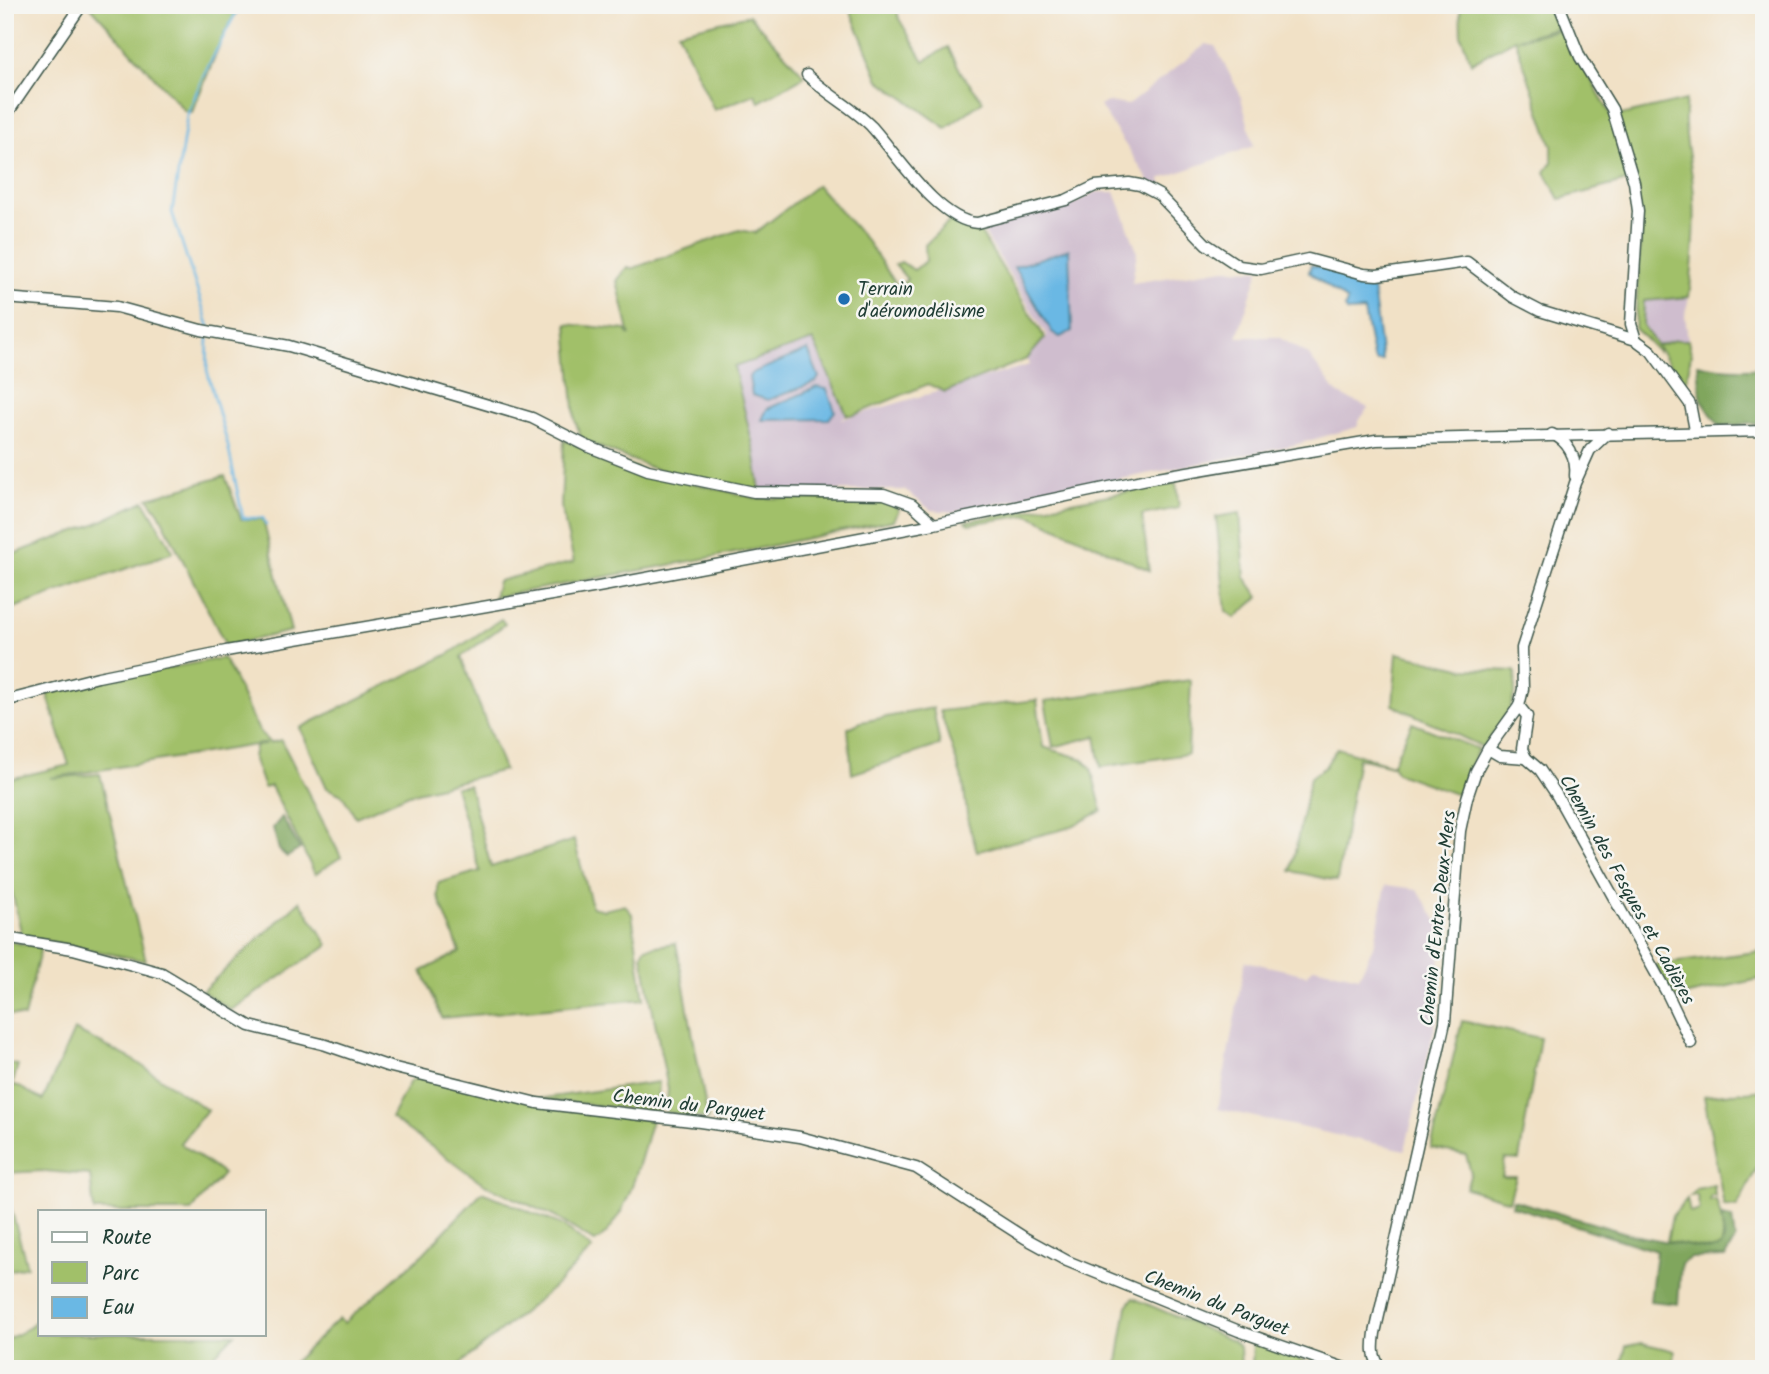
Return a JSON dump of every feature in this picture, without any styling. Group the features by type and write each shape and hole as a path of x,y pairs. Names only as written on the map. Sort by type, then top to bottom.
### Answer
{"street":[{"path":"5,117 82,5"},
{"path":"1559,5 1580,57 1612,109 1634,182 1639,211 1632,324 1636,340"},
{"path":"807,75 869,125 941,204 967,222 977,223 1066,200 1107,183 1140,184 1159,195 1206,244 1248,269 1308,259 1356,273 1377,275 1467,262 1513,297 1540,311 1636,340 1651,351 1690,404 1695,430"},
{"path":"5,298 117,307 201,330 279,344 532,418 587,446 648,470 754,492 884,494 912,504 934,524"},
{"path":"5,701 98,677 226,651 598,587 934,524 1152,478 1376,439 1695,430 1764,431"},
{"name":"Chemin d'Entre-Deux-Mers","path":"1382,1369 1373,1348 1375,1333 1446,1022 1460,831 1476,771 1488,749 1519,706 1523,689 1522,648 1575,483 1597,440 1609,433"},
{"path":"1552,434 1566,444 1572,456"},
{"name":"Chemin d'Entre-Deux-Mers","path":"1578,434 1585,452 1583,464"},
{"name":"Chemin d'Entre-Deux-Mers","path":"1575,483 1571,445 1578,434"},
{"path":"1488,749 1500,756 1525,758 1522,749 1527,716 1519,706"},
{"name":"Chemin des Fesques et Cadières","path":"1525,758 1540,770 1556,794 1668,995 1690,1043"},
{"name":"Chemin du Parguet","path":"5,938 73,949 162,972 250,1026 397,1068 537,1103 800,1137 916,1168 1025,1238 1067,1261 1240,1332 1347,1369"}],"shaded area":[{"path":"1206,44 1215,46 1240,94 1254,146 1160,179 1163,184 1153,187 1100,106 1107,102 1128,105"},
{"path":"1096,192 1115,192 1137,251 1132,283 1225,269 1259,270 1237,337 1278,337 1308,354 1337,393 1369,408 1357,427 1294,445 954,512 931,510 905,490 760,491 754,450 733,367 812,340 847,415 839,420 1029,365 1027,359 1047,336 982,229 1023,214 1070,206"},
{"path":"1689,297 1685,315 1688,340 1675,340 1657,346 1643,325 1644,301"},
{"path":"1386,885 1417,889 1440,926 1439,1009 1405,1150 1218,1109 1245,961 1307,975 1314,967 1359,977 1375,942"}],"green space":[{"path":"89,5 241,5 224,34 192,112 185,111"},
{"path":"848,5 896,5 899,19 924,61 948,47 962,74 983,101 946,128 879,80"},
{"path":"1460,5 1553,5 1563,26 1517,39 1563,29 1612,117 1631,180 1560,199 1545,172 1552,162 1552,146 1515,39 1471,63 1461,35"},
{"path":"749,15 805,76 759,102 755,94 714,110 678,32"},
{"path":"1686,100 1685,125 1695,210 1689,297 1644,301 1643,325 1657,346 1675,340 1688,340 1691,353 1687,381 1682,382 1658,348 1658,352 1635,328 1641,232 1617,116"},
{"path":"817,185 867,241 898,287 907,279 895,265 901,262 914,270 926,261 925,245 951,220 979,230 1045,338 1027,359 945,392 928,384 854,415 847,415 813,340 734,367 754,450 760,491 652,468 582,440 575,420 567,324 626,330 630,336 617,281 626,268 634,268 739,230 755,233"},
{"path":"1698,364 1731,369 1764,368 1764,423 1719,426 1701,399"},
{"path":"564,440 650,473 756,498 886,499 899,510 894,520 746,551 494,597 498,581 574,562 561,507"},
{"path":"225,476 241,519 263,519 291,631 226,646 159,513 148,498"},
{"path":"1176,483 1179,508 1142,515 1149,570 1029,515 969,524 966,521"},
{"path":"144,501 173,551 171,553 5,611 5,557 95,524"},
{"path":"1240,513 1245,577 1259,597 1235,618 1226,611 1216,517"},
{"path":"501,619 505,624 461,657 504,770 409,794 356,817 342,795 327,788 300,728 449,654"},
{"path":"1397,653 1465,669 1515,671 1512,703 1483,747 1393,705"},
{"path":"223,658 263,735 270,743 281,740 341,857 315,874 271,786 264,788 253,757 255,747 267,743 50,778 100,774 146,961 22,936 5,861 5,780 69,765 47,693 75,685"},
{"path":"1191,680 1188,754 1101,767 1096,736 1053,747 1045,701"},
{"path":"1037,700 1043,747 1083,759 1091,768 1102,811 1068,828 977,851 968,822 963,782 940,711"},
{"path":"933,708 940,745 852,774 848,728 861,722"},
{"path":"1412,723 1478,749 1458,795 1397,773 1392,766 1358,758 1337,881 1291,871 1310,778 1325,767 1337,748 1392,765"},
{"path":"469,785 491,867 574,840 592,907 604,910 625,905 632,914 644,999 442,1018 422,971 460,952 438,896 438,883 480,871 455,787"},
{"path":"282,817 300,849 287,857 279,850 273,828"},
{"path":"300,901 328,945 231,1010 202,991"},
{"path":"5,941 41,947 24,1017 5,1014"},
{"path":"676,943 708,1119 666,1112 668,1089 642,955 645,948"},
{"path":"1764,951 1764,978 1675,998 1655,965"},
{"path":"1462,1021 1540,1038 1519,1160 1505,1159 1502,1177 1516,1177 1509,1201 1466,1188 1471,1173 1466,1155 1431,1148"},
{"path":"74,1030 132,1059 207,1110 180,1143 223,1174 192,1210 94,1210 90,1175 44,1171 5,1173 5,1063 18,1065 12,1086 16,1085 43,1100"},
{"path":"418,1078 652,1120 632,1187 616,1220 606,1233 595,1242 555,1217 484,1184 391,1118 410,1081"},
{"path":"659,1082 657,1112 538,1099"},
{"path":"1764,1090 1764,1154 1737,1207 1724,1206 1704,1096"},
{"path":"1714,1185 1715,1196 1711,1196 1710,1201 1716,1200 1721,1218 1721,1248 1710,1250 1667,1241 1672,1216 1687,1199 1690,1213 1700,1210 1697,1195 1690,1196 1696,1189"},
{"path":"5,1187 27,1266 5,1272"},
{"path":"482,1192 562,1225 592,1249 553,1288 454,1369 286,1369 339,1319 344,1323 421,1256"},
{"path":"1513,1200 1633,1235 1710,1250 1721,1247 1724,1238 1721,1216 1732,1218 1735,1240 1725,1257 1690,1258 1681,1264 1678,1304 1650,1301 1656,1251 1512,1206"},
{"path":"1133,1298 1233,1341 1240,1347 1241,1369 1117,1369 1127,1306"},
{"path":"38,1318 38,1336 233,1336 200,1369 5,1369 5,1341 30,1327"},
{"path":"1253,1342 1327,1369 1244,1369 1252,1368"},
{"path":"1642,1343 1675,1351 1673,1369 1620,1369 1626,1346"}],"water":[{"path":"1069,249 1072,331 1060,337 1052,332 1014,267"},
{"path":"1311,265 1328,268 1373,288 1382,361 1376,361 1373,357 1364,311 1348,312 1345,308 1347,301 1309,272"},
{"path":"808,350 819,377 816,382 768,400 752,395 749,377 752,373"},
{"path":"817,387 827,389 835,411 829,419 762,420 767,409"}],"waterway":[{"path":"209,327 172,212 187,116 203,76 240,5"},
{"path":"208,338 207,370 228,446 243,518 263,518 266,525"}],"place":[{"name":"Terrain d'aéromodélisme","path":"844,299"}]}
